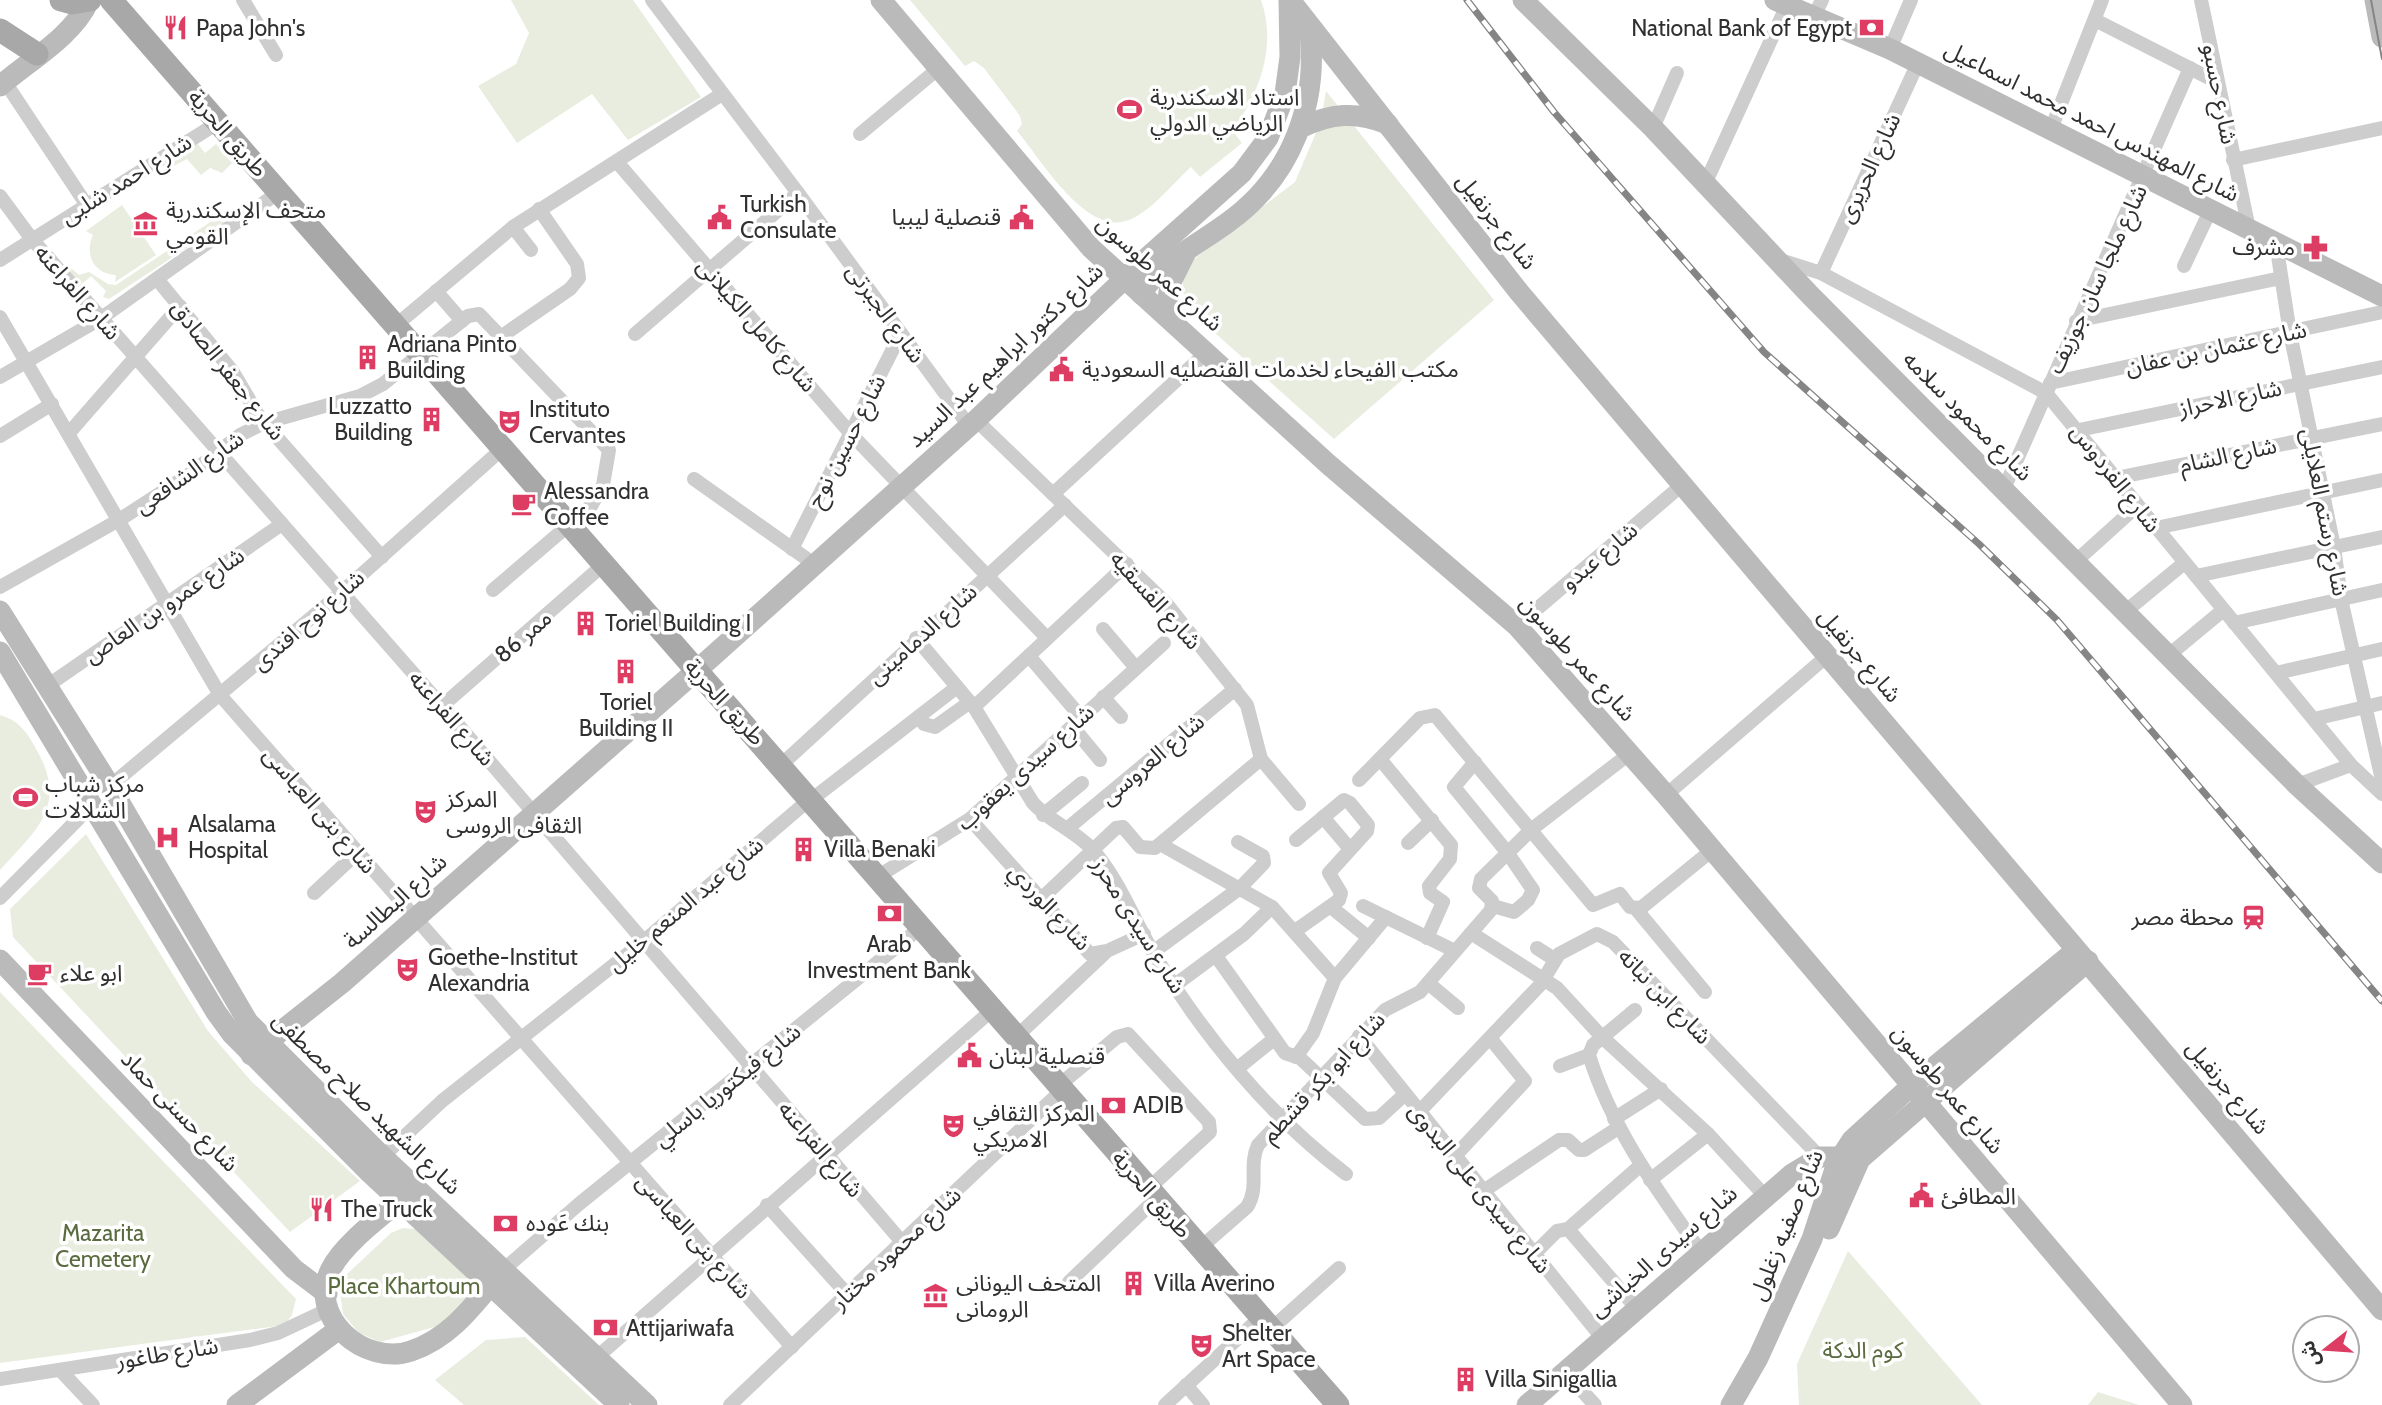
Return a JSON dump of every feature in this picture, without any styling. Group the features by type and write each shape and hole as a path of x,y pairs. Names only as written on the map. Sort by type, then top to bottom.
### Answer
{"main road":[{"path":"2,84 77,22 89,0 61,0"},
{"name":"طريق الحرية","path":"111,0 603,565 781,765 1059,1089 1338,1405"},
{"name":"شارع عمر طوسون","path":"881,0 1075,231 1125,280 1328,464 1517,626 1666,795 2182,1405"},
{"name":"شارع جرنفيل","path":"1289,0 1518,292 2382,1310"},
{"name":"شارع دكتور ابراهيم عبد السيد","path":"696,671 972,423 1236,179 1262,148 1282,106 1290,57 1289,0"},
{"path":"1141,294 1160,271 1253,202 1279,169 1300,128 1312,82 1309,25 1300,0"},
{"name":"شارع محمود سلامه","path":"1523,0 1653,128 1775,258 2297,785 2382,863"},
{"path":"2375,0 2382,37"},
{"name":"شارع المهندس احمد محمد اسماعيل","path":"1781,2 1818,9 1918,63 2382,296"},
{"path":"0,30 37,54"},
{"path":"1300,128 1326,117 1342,114 1366,116 1388,124"},
{"path":"1236,179 1253,202"},
{"path":"1166,315 1170,284 1188,250"},
{"name":"شارع الشهيد صلاح مصطفى","path":"0,611 110,786 233,1000 258,1049"},
{"name":"شارع الشهيد صلاح مصطفى","path":"0,652 216,1012 497,1277 596,1358 647,1405"},
{"name":"شارع البطالسة","path":"258,1049 342,983 533,811 696,671"},
{"path":"93,804 110,786"},
{"name":"شارع صفيه زغلول","path":"1851,1157 1852,1140 1911,1086 2082,956"},
{"name":"شارع صفيه زغلول","path":"1746,1405 1754,1377 1812,1239 1831,1177 1851,1157 1926,1103 2082,956"},
{"name":"شارع حسنى حماد","path":"0,960 293,1269 328,1301"},
{"path":"1820,1157 1851,1157"},
{"name":"شارع سيدى الخباشى","path":"1527,1405 1765,1196 1820,1157"},
{"path":"407,1194 336,1261 330,1270 328,1301 339,1329 355,1345 376,1354 393,1356 426,1345 464,1318 497,1277"},
{"name":"شارع الشهيد صلاح مصطفى","path":"497,1277 619,1405"},
{"path":"237,1405 339,1329"},
{"name":"شارع صفيه زغلول","path":"1731,1405 1754,1377"}],"street":[{"path":"243,0 276,55"},
{"name":"شارع الجبرتى","path":"652,0 901,333 972,423"},
{"path":"1891,49 1911,0"},
{"path":"2051,129 2102,0"},
{"name":"شارع حسبو","path":"2204,1 2217,82 2249,229"},
{"path":"1706,184 1781,2"},
{"path":"2095,20 2217,82"},
{"name":"شارع الحريرى","path":"1821,273 1918,63"},
{"path":"860,134 939,68"},
{"name":"شارع ملجا سان جوزيف","path":"2004,489 2076,321 2144,178 2190,68"},
{"path":"1653,128 1677,73"},
{"path":"2,84 86,204"},
{"path":"395,326 539,209 722,94"},
{"name":"شارع احمد شلبى","path":"0,260 219,122"},
{"path":"2233,160 2382,128"},
{"name":"شارع كامل الكيلانى","path":"617,162 851,434 1048,638"},
{"path":"0,377 100,319 279,192"},
{"path":"635,334 798,192"},
{"name":"شارع الفراعنه","path":"0,196 31,238 100,319 442,706 902,1242"},
{"path":"502,336 570,289 579,278 577,264 539,209"},
{"path":"2184,266 2210,211"},
{"path":"513,228 531,250"},
{"name":"شارع رستم العلايلى","path":"2276,243 2310,438 2334,547 2341,599 2380,761 2382,780"},
{"name":"شارع الفردوس","path":"1775,258 1821,273 2048,388 2183,564 2196,576 2351,765 2382,794"},
{"path":"2076,321 2281,278"},
{"name":"شارع جعفر الصادق","path":"157,279 233,372 264,424 382,556"},
{"path":"436,291 462,321 479,314 609,450 598,496 493,590"},
{"path":"69,433 180,306"},
{"name":"شارع عثمان بن عفان","path":"2048,388 2382,312"},
{"name":"شارع بنى العباسى","path":"0,317 220,695 792,1347"},
{"name":"شارع الشافعى","path":"0,587 119,520 187,476 240,435 264,424 360,396 383,384 462,321"},
{"name":"شارع حسين نوح","path":"792,548 901,333"},
{"path":"1053,494 1207,352"},
{"name":"شارع الاحراز","path":"2079,430 2382,367"},
{"path":"0,436 52,404"},
{"name":"شارع الفسقيه","path":"972,423 1065,505 1166,603 1252,714 1261,759 1299,804"},
{"name":"شارع الشام","path":"2116,478 2382,424"},
{"name":"شارع نوح افندى","path":"110,786 342,592 502,449"},
{"path":"694,479 814,564"},
{"path":"2156,528 2382,480"},
{"name":"شارع عبدو","path":"1517,626 1682,485"},
{"name":"شارع الدمامينى","path":"781,765 916,638 1065,505"},
{"path":"2076,562 2137,506"},
{"name":"شارع عمرو بن العاص","path":"47,685 282,524"},
{"path":"2196,576 2382,537"},
{"path":"919,717 924,724 935,727 972,705 1029,656 1127,564"},
{"path":"2126,611 2183,564"},
{"name":"ممر 86","path":"442,706 603,565"},
{"path":"2234,624 2382,590"},
{"path":"2169,656 2222,611"},
{"path":"1103,629 1136,668"},
{"name":"شارع سيدى محرز","path":"916,638 972,705 1043,815 1068,828 1093,849 1153,952 1238,1068 1315,1150 1346,1174"},
{"name":"شارع سيدى يعقوب","path":"877,877 970,819 1164,643"},
{"path":"2276,673 2382,649"},
{"path":"1029,656 1077,722 1100,760"},
{"path":"1666,795 1827,656"},
{"name":"شارع عبد المنعم خليل","path":"376,1164 442,1101 644,941 810,799 957,687"},
{"name":"شارع العروسى","path":"1068,828 1235,689"},
{"path":"1103,697 1121,717"},
{"path":"2314,719 2382,703"},
{"path":"1359,780 1420,718 1435,715 1532,829 1589,902 1597,905 1620,894 1636,909 1705,992"},
{"path":"1475,762 1454,787 1507,852 1531,884 1532,895 1512,913 1493,906 1477,884 1507,852 1532,829 1629,754"},
{"path":"1041,899 1116,828 1123,827 1140,847 1151,849 1261,759"},
{"path":"1380,759 1448,840 1451,854 1429,886 1430,892 1443,902 1427,938"},
{"path":"2297,785 2351,765"},
{"path":"1043,815 1082,783"},
{"path":"1295,932 1339,900 1341,893 1329,873 1368,829 1350,803 1340,802 1296,840"},
{"path":"0,898 93,804"},
{"path":"1323,817 1350,849"},
{"name":"شارع الوردي","path":"970,819 1090,954 1107,951 1144,934"},
{"path":"1408,843 1432,820"},
{"path":"1153,952 1240,888 1265,860 1263,856 1238,842"},
{"path":"1160,844 1272,907 1335,978"},
{"path":"1636,909 1711,850"},
{"path":"314,893 357,853"},
{"path":"1363,906 1455,951"},
{"name":"شارع ابو بكر قشطم","path":"1200,1248 1247,1207 1252,1199 1253,1156 1258,1145 1359,1036 1390,1007 1411,1000 1428,983 1493,906"},
{"path":"1175,985 1216,956 1272,907"},
{"path":"1331,907 1369,938"},
{"path":"1296,1057 1310,1040 1335,978 1386,917"},
{"name":"شارع فيكتوريا باسلي","path":"497,1277 527,1246 920,929"},
{"path":"1471,933 1546,979 1602,1037 1708,1134 1765,1196"},
{"name":"شارع ابن نباته","path":"1555,959 1588,937 1605,935 1820,1157"},
{"path":"1419,1112 1546,979 1555,959 1537,948"},
{"path":"1015,1038 1107,951"},
{"path":"1216,956 1287,1055 1296,1057 1370,1120 1380,1118 1404,1095"},
{"path":"1428,983 1458,1008"},
{"path":"1560,1066 1589,1055 1602,1037 1635,1010"},
{"path":"596,1358 991,1011"},
{"name":"شارع محمود مختار","path":"730,1405 1059,1089 1124,1033 1136,1040 1212,1127 1152,1194"},
{"name":"شارع سيدى على البدوى","path":"1359,1036 1603,1339"},
{"path":"1455,1156 1525,1081 1490,1038"},
{"path":"1238,1068 1275,1040"},
{"path":"1589,1055 1616,1124 1650,1181 1702,1252"},
{"path":"1485,1190 1559,1140 1568,1140 1579,1150 1584,1150 1661,1089"},
{"path":"1650,1181 1708,1134"},
{"path":"1535,1253 1557,1231 1568,1229 1641,1165"},
{"path":"1069,1282 1152,1194"},
{"path":"767,1205 847,1294"},
{"path":"1568,1229 1637,1309"},
{"path":"1165,1405 1186,1385 1339,1268"},
{"name":"شارع طاغور","path":"0,1379 250,1340 278,1333 328,1301"},
{"path":"60,1370 93,1405"},
{"path":"1565,1372 1595,1405"},
{"path":"1186,1385 1203,1405"}],"green space":[{"path":"511,0 633,0 701,97 628,140 592,94 517,143 478,86 516,64 529,33"},
{"name":"استاد الاسكندرية الرياضي الدولي","path":"910,0 1261,0 1267,34 1266,51 1258,85 1232,130 1242,143 1200,177 1191,167 1138,216 1113,222 1097,217 1081,207 1066,192 1017,131 1022,124 1020,116 984,68 974,61 965,66"},
{"path":"1326,91 1494,300 1334,439 1196,316 1183,291 1189,263 1295,182 1321,121"},
{"path":"197,143 205,153 216,144 232,163 222,173 210,168 201,175 187,159 166,170 161,163"},
{"path":"122,205 156,255 115,282 116,275 102,271 93,262 90,250 93,235 86,231"},
{"path":"224,213 229,220 109,299 103,297 106,291 91,276 80,286 66,270 71,268 79,275 89,272 108,284 116,285"},
{"name":"مركز شباب الشلالات","path":"0,715 17,723 35,747 45,767 49,800 37,828 0,870"},
{"path":"86,834 208,1031 252,1082 360,1181 290,1232 13,937 10,909"},
{"name":"Mazarita Cemetery","path":"0,992 296,1299 292,1315 285,1325 0,1363"},
{"name":"Place Khartoum","path":"403,1228 415,1229 467,1276 470,1293 457,1311 438,1326 380,1342 359,1333 343,1314 340,1292 346,1275 391,1233"},
{"name":"كوم الدكة","path":"1848,1251 1982,1405 1799,1405 1797,1364"},
{"path":"525,1337 599,1405 464,1405 435,1380 486,1340"},
{"path":"2098,1392 2139,1405 2088,1405"}],"tram line":[{"path":"2371,0 2382,59"}],"railway":[{"path":"1467,0 1554,112 1764,352 1979,544 2057,620 2382,1001"}],"place":[{"name":"Papa John's","path":"176,28"},
{"name":"National Bank of Egypt","path":"1872,28"},
{"name":"استاد الاسكندرية الرياضي الدولي","path":"1130,110"},
{"name":"Turkish Consulate","path":"720,217"},
{"name":"قنصلية ليبيا","path":"1021,217"},
{"name":"متحف الإسكندرية القومي","path":"146,223"},
{"name":"مشرف","path":"2315,247"},
{"name":"Adriana Pinto Building","path":"367,357"},
{"name":"مكتب الفيحاء لخدمات القنصليه السعودية","path":"1062,369"},
{"name":"Luzzatto Building","path":"432,419"},
{"name":"Instituto Cervantes","path":"509,422"},
{"name":"Alessandra Coffee","path":"524,504"},
{"name":"Toriel Building I","path":"585,623"},
{"name":"Toriel Building II","path":"626,672"},
{"name":"مركز شباب الشلالات","path":"25,797"},
{"name":"المركز الثقافى الروسى","path":"426,812"},
{"name":"Alsalama Hospital","path":"168,837"},
{"name":"Villa Benaki","path":"804,849"},
{"name":"Arab Investment Bank","path":"889,914"},
{"name":"محطة مصر","path":"2254,917"},
{"name":"Goethe-Institut Alexandria","path":"408,970"},
{"name":"ابو علاء","path":"40,973"},
{"name":"قنصلية لبنان","path":"969,1056"},
{"name":"ADIB","path":"1113,1105"},
{"name":"المركز الثقافي الامريكي","path":"953,1126"},
{"name":"المطافئ","path":"1921,1196"},
{"name":"The Truck","path":"321,1209"},
{"name":"بنك عَوده","path":"506,1223"},
{"name":"Villa Averino","path":"1134,1283"},
{"name":"المتحف اليونانى الرومانى","path":"936,1296"},
{"name":"Attijariwafa","path":"606,1328"},
{"name":"Shelter Art Space","path":"1202,1346"},
{"name":"Villa Sinigallia","path":"1465,1379"}]}
